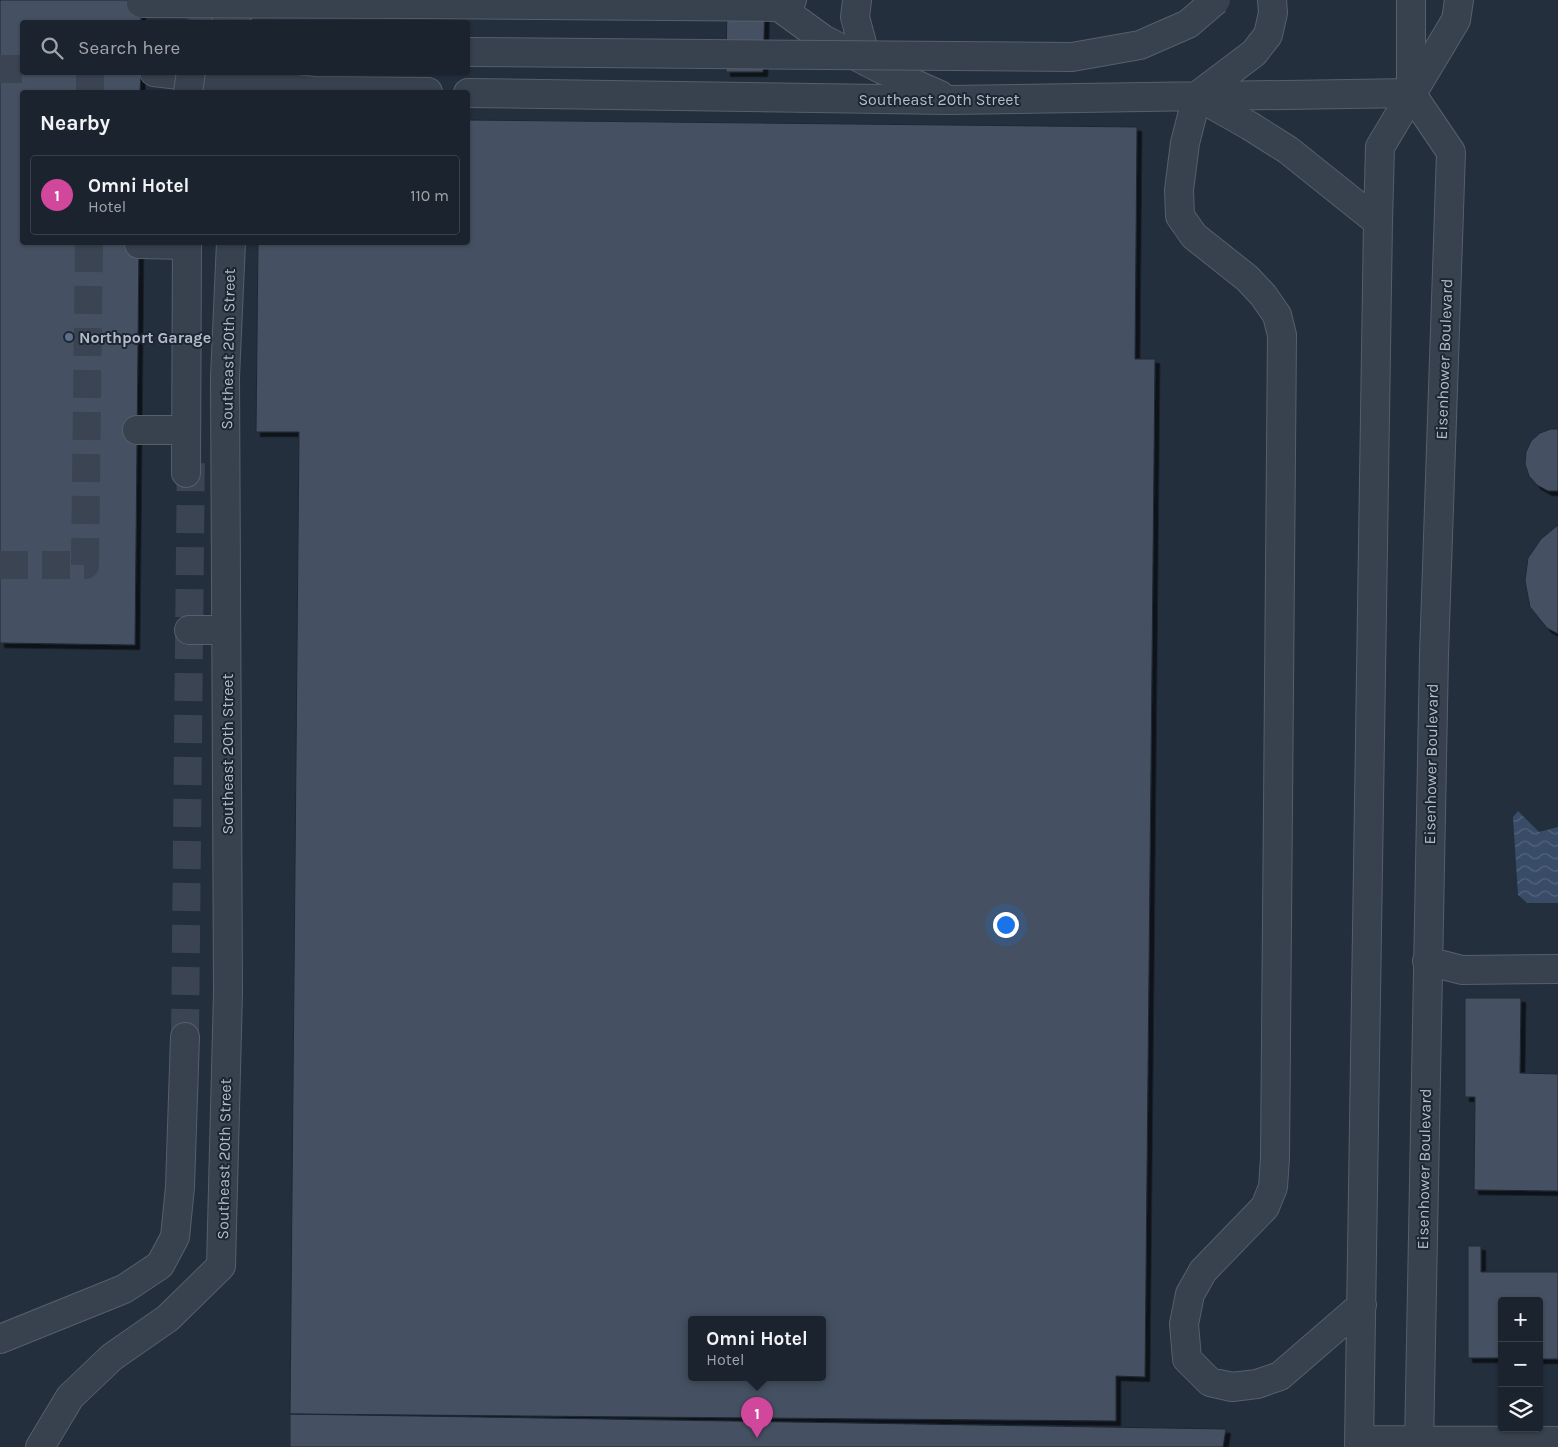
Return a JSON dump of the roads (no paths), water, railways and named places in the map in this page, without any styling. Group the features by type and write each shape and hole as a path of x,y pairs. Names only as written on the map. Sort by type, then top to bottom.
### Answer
{"street":[{"path":"857,0 855,17 867,62"},
{"path":"470,52 1072,57 1140,45 1188,24 1216,0"},
{"path":"1272,0 1273,13 1268,35 1254,53 1197,96 1184,143 1179,190 1180,216 1194,236 1247,278 1263,295 1276,315 1282,335 1275,1148 1273,1187 1265,1206 1203,1271 1190,1294 1184,1324 1187,1358 1210,1382 1232,1387 1257,1384 1280,1376 1362,1305"},
{"path":"1411,0 1412,93"},
{"path":"1459,0 1456,20 1380,147 1359,1443 1419,1444 1558,1440"},
{"path":"141,3 785,3 823,40 950,100"},
{"path":"228,20 246,4"},
{"path":"178,75 295,90"},
{"path":"188,90 191,75"},
{"path":"350,90 385,75"},
{"name":"Southeast 20th Street","path":"470,93 950,100 1412,93"},
{"name":"Eisenhower Boulevard","path":"1412,93 1451,152 1434,655 1419,1444"},
{"path":"1197,96 1288,150 1378,222"},
{"path":"186,473 187,245"},
{"name":"Southeast 20th Street","path":"40,1447 70,1397 112,1357 168,1318 221,1266 228,992 226,377 231,245"},
{"path":"137,430 186,430"},
{"path":"189,630 226,630"},
{"path":"1427,961 1462,970 1558,969"},
{"path":"0,1339 124,1289 160,1265 175,1238 176,1229 180,1187 185,1037"}],"water":[{"path":"1518,811 1539,832 1558,827 1558,903 1527,903 1518,895 1513,817"}],"tunnel":[{"path":"201,20 206,0"},
{"path":"0,69 20,69"},
{"path":"90,75 90,90"},
{"path":"0,565 85,565 89,245"},
{"path":"185,1037 191,449"}],"place":[{"name":"Northport Garage","path":"69,337"},
{"name":"Omni Hotel","path":"757,1438"}]}
